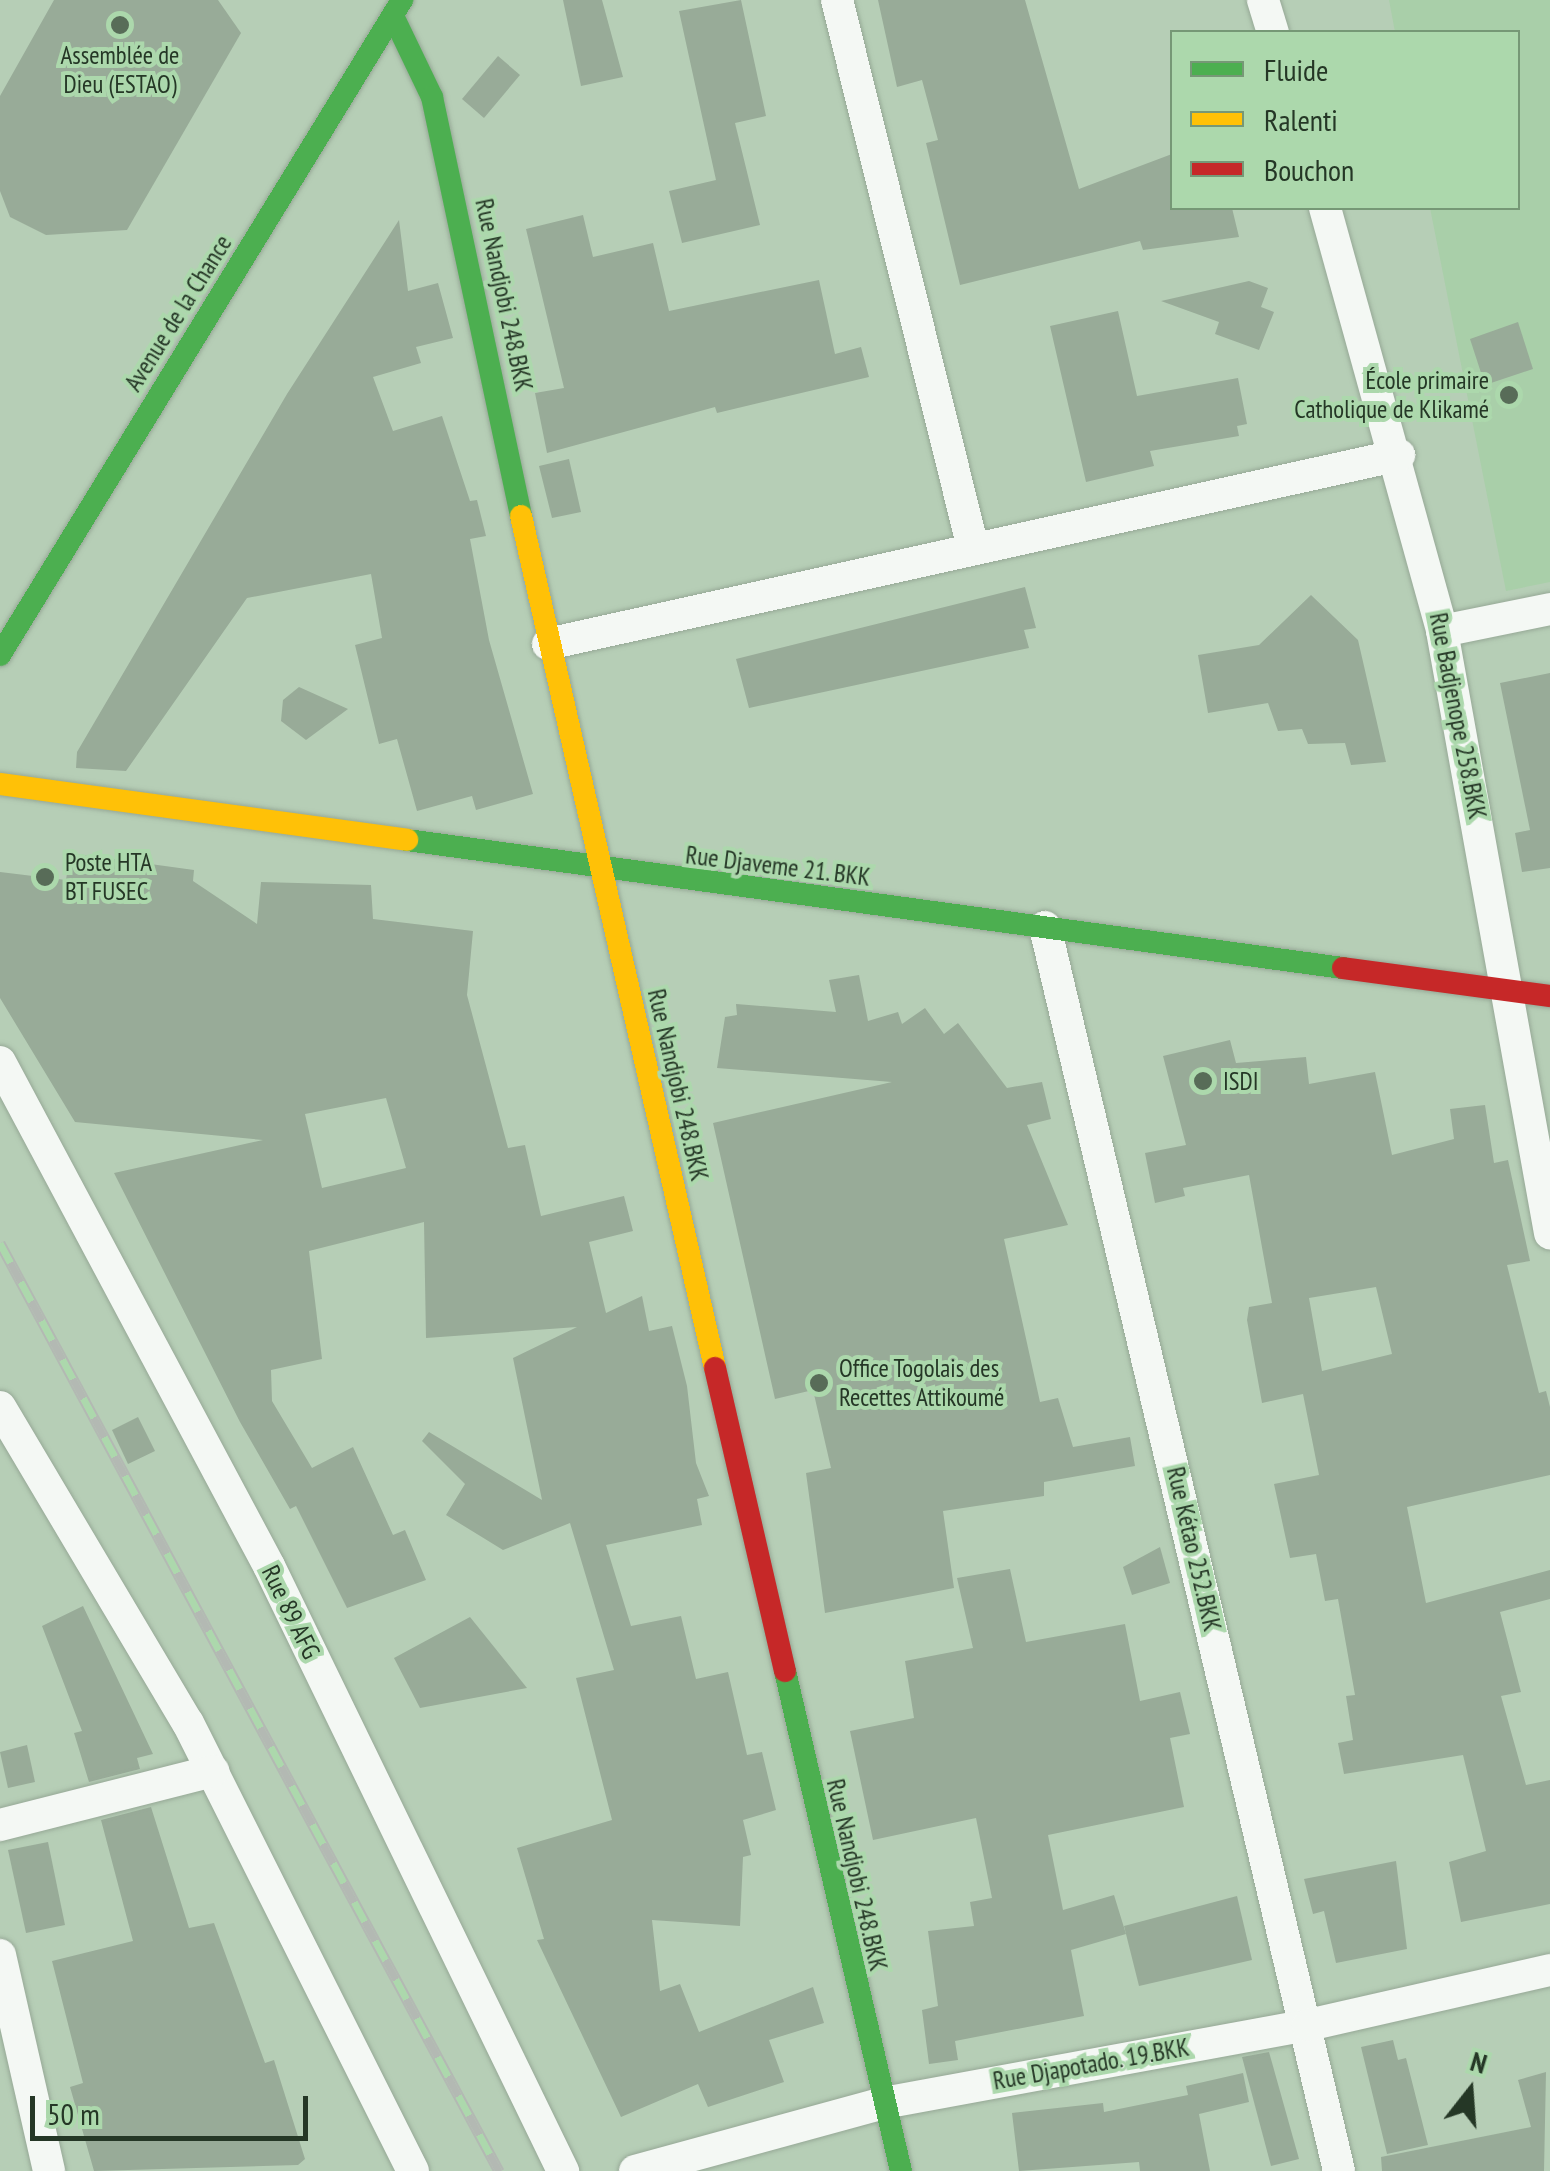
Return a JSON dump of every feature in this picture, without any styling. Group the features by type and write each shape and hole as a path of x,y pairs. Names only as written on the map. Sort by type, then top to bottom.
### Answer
{"street":[{"path":"837,0 972,544"},
{"path":"1263,0 1272,30"},
{"name":"Rue Nandjobi 248.BKK","path":"397,8 432,97 548,644 901,2171"},
{"name":"Avenue de la Chance","path":"0,655 397,8"},
{"name":"Rue Badjenope 258.BKK","path":"1326,210 1399,455 1442,631 1512,988 1550,1233"},
{"path":"548,644 972,544 1399,455"},
{"path":"1442,631 1550,608"},
{"name":"Rue Djaveme 21. BKK","path":"0,784 602,872 1512,988 1550,996"},
{"name":"Rue Kétao 252.BKK","path":"1045,927 1308,2025 1339,2171"},
{"name":"Rue 89 AFG","path":"0,1062 270,1566 564,2171"},
{"path":"0,1407 213,1771 412,2171"},
{"path":"0,1825 213,1771"},
{"path":"0,1954 49,2171"},
{"name":"Rue Djapotado. 19.BKK","path":"635,2171 883,2102 1308,2025 1550,1970"}],"shaded area":[{"name":"École primaire Catholique de Klikamé","path":"1389,0 1550,0 1550,582 1506,591 1430,210 1520,210 1520,30 1395,30"}],"building":[{"path":"54,0 218,0 241,33 127,230 46,235 10,217 0,191 0,96"},
{"path":"563,0 602,0 623,77 581,86"},
{"path":"741,0 766,116 735,123 760,225 682,243 669,191 716,180 679,11"},
{"path":"878,0 1025,0 1079,189 1170,155 1170,210 1232,210 1239,237 1143,250 1140,241 960,285 926,143 938,140 922,80 897,87"},
{"path":"498,56 520,75 484,118 462,99"},
{"path":"583,215 593,257 653,243 669,311 819,280 835,354 861,347 869,377 717,413 715,407 547,453 535,393 564,388 526,229"},
{"path":"399,220 408,291 438,283 453,338 416,347 421,363 373,377 393,431 442,416 470,501 477,500 486,536 470,539 489,640 533,794 476,810 472,796 417,811 397,739 379,744 355,645 382,638 371,574 247,598 126,771 76,768 77,752 287,394"},
{"path":"1249,281 1268,288 1261,307 1274,312 1259,350 1215,334 1219,322 1161,301"},
{"path":"1118,311 1137,396 1238,378 1247,424 1237,426 1239,436 1150,451 1154,466 1086,482 1050,326"},
{"path":"1518,322 1533,369 1485,385 1470,339"},
{"path":"569,459 581,512 552,518 539,466"},
{"path":"1025,587 1036,628 1024,630 1029,648 749,708 736,659"},
{"path":"1311,595 1358,640 1386,762 1351,765 1345,743 1308,744 1302,729 1278,731 1268,703 1208,713 1198,655 1259,645"},
{"path":"1550,673 1550,868 1522,872 1515,833 1530,830 1500,683"},
{"path":"299,687 348,709 306,740 281,721 283,700"},
{"path":"70,853 194,870 193,881 257,924 261,882 371,885 373,919 473,931 467,995 508,1148 525,1145 541,1216 624,1196 633,1231 589,1242 606,1313 642,1296 649,1331 672,1326 687,1386 696,1463 709,1496 697,1499 702,1525 606,1545 631,1626 681,1616 696,1679 728,1672 747,1755 762,1752 776,1810 743,1820 751,1855 743,1857 740,1926 652,1920 660,1991 680,1984 699,2032 813,1987 824,2023 769,2040 784,2082 708,2107 698,2084 621,2117 537,1940 544,1939 517,1848 612,1820 576,1678 614,1670 570,1523 503,1550 446,1515 465,1484 422,1441 429,1432 542,1500 513,1358 577,1327 426,1338 424,1222 309,1251 322,1359 271,1370 272,1401 312,1468 353,1447 393,1535 405,1530 426,1580 347,1608 296,1506 290,1509 240,1422 114,1173 263,1140 75,1122 0,998 0,872 66,880","holes":["386,1098 406,1168 322,1188 305,1114"]},
{"path":"859,975 868,1021 898,1012 902,1024 925,1008 944,1034 958,1023 1007,1088 1042,1082 1051,1119 1027,1125 1068,1225 1004,1239 1040,1402 1058,1398 1073,1447 1130,1437 1135,1466 1044,1482 1044,1496 943,1511 954,1588 825,1613 806,1473 831,1468 813,1390 775,1399 713,1123 892,1082 717,1068 725,1017 737,1015 736,1004 836,1012 829,980"},
{"path":"1230,1040 1236,1063 1306,1057 1309,1084 1375,1072 1392,1155 1454,1139 1450,1109 1485,1105 1494,1163 1508,1160 1530,1261 1507,1265 1539,1393 1546,1391 1550,1407 1550,1475 1407,1507 1426,1603 1550,1570 1550,1599 1500,1612 1521,1692 1501,1696 1526,1785 1550,1780 1550,1904 1461,1922 1449,1862 1486,1851 1463,1755 1344,1774 1338,1743 1353,1740 1346,1696 1355,1695 1338,1599 1325,1601 1316,1554 1290,1558 1274,1484 1319,1475 1303,1394 1262,1403 1247,1320 1249,1307 1272,1303 1249,1175 1183,1188 1185,1196 1155,1203 1145,1153 1186,1145 1163,1056","holes":["1376,1287 1392,1354 1322,1371 1309,1298"]},
{"path":"138,1417 155,1451 128,1464 112,1430"},
{"path":"1160,1547 1170,1583 1132,1595 1123,1567"},
{"path":"1010,1569 1026,1642 1125,1624 1140,1701 1180,1692 1190,1734 1170,1738 1184,1807 1048,1835 1063,1910 1114,1895 1126,1934 1071,1950 1084,2016 955,2041 958,2060 929,2064 922,2010 938,2006 928,1931 974,1926 970,1902 992,1898 976,1818 873,1840 850,1731 914,1718 905,1661 973,1648 957,1578"},
{"path":"83,1606 153,1754 137,1758 140,1769 89,1782 74,1733 82,1731 42,1626"},
{"path":"470,1617 527,1688 420,1708 394,1658"},
{"path":"27,1745 35,1782 8,1788 0,1752"},
{"path":"151,1807 189,1928 214,1923 265,2063 274,2060 305,2159 298,2165 94,2171 70,2087 83,2083 52,1961 133,1941 101,1820"},
{"path":"48,1842 65,1925 26,1933 8,1850"},
{"path":"1396,1861 1407,1949 1336,1963 1324,1911 1313,1914 1304,1879"},
{"path":"1237,1896 1252,1960 1139,1986 1124,1926"},
{"path":"1393,2040 1398,2060 1406,2058 1428,2145 1387,2154 1361,2047"},
{"path":"1269,2052 1299,2159 1271,2166 1242,2057"},
{"path":"1546,2072 1544,2171 1382,2171 1381,2157 1531,2127 1518,2080"},
{"path":"1243,2073 1249,2102 1199,2114 1210,2171 1140,2171 1139,2162 1019,2171 1012,2113 1103,2103 1104,2112 1188,2095 1186,2086"}],"railway":[{"path":"0,1243 499,2171"}],"traffic: fast":[{"path":"0,655 402,0"},
{"path":"393,16 432,97 521,516"},
{"path":"407,840 1343,968"},
{"path":"785,1671 901,2171"}],"traffic: slow":[{"path":"521,516 715,1368"},
{"path":"0,784 407,840"}],"traffic: jam":[{"path":"1343,968 1550,996"},
{"path":"715,1368 785,1671"}],"place":[{"name":"Assemblée de Dieu (ESTAO)","path":"120,25"},
{"name":"École primaire Catholique de Klikamé","path":"1509,395"},
{"name":"Poste HTA BT FUSEC","path":"45,877"},
{"name":"ISDI","path":"1203,1081"},
{"name":"Office Togolais des Recettes Attikoumé","path":"819,1383"}]}
